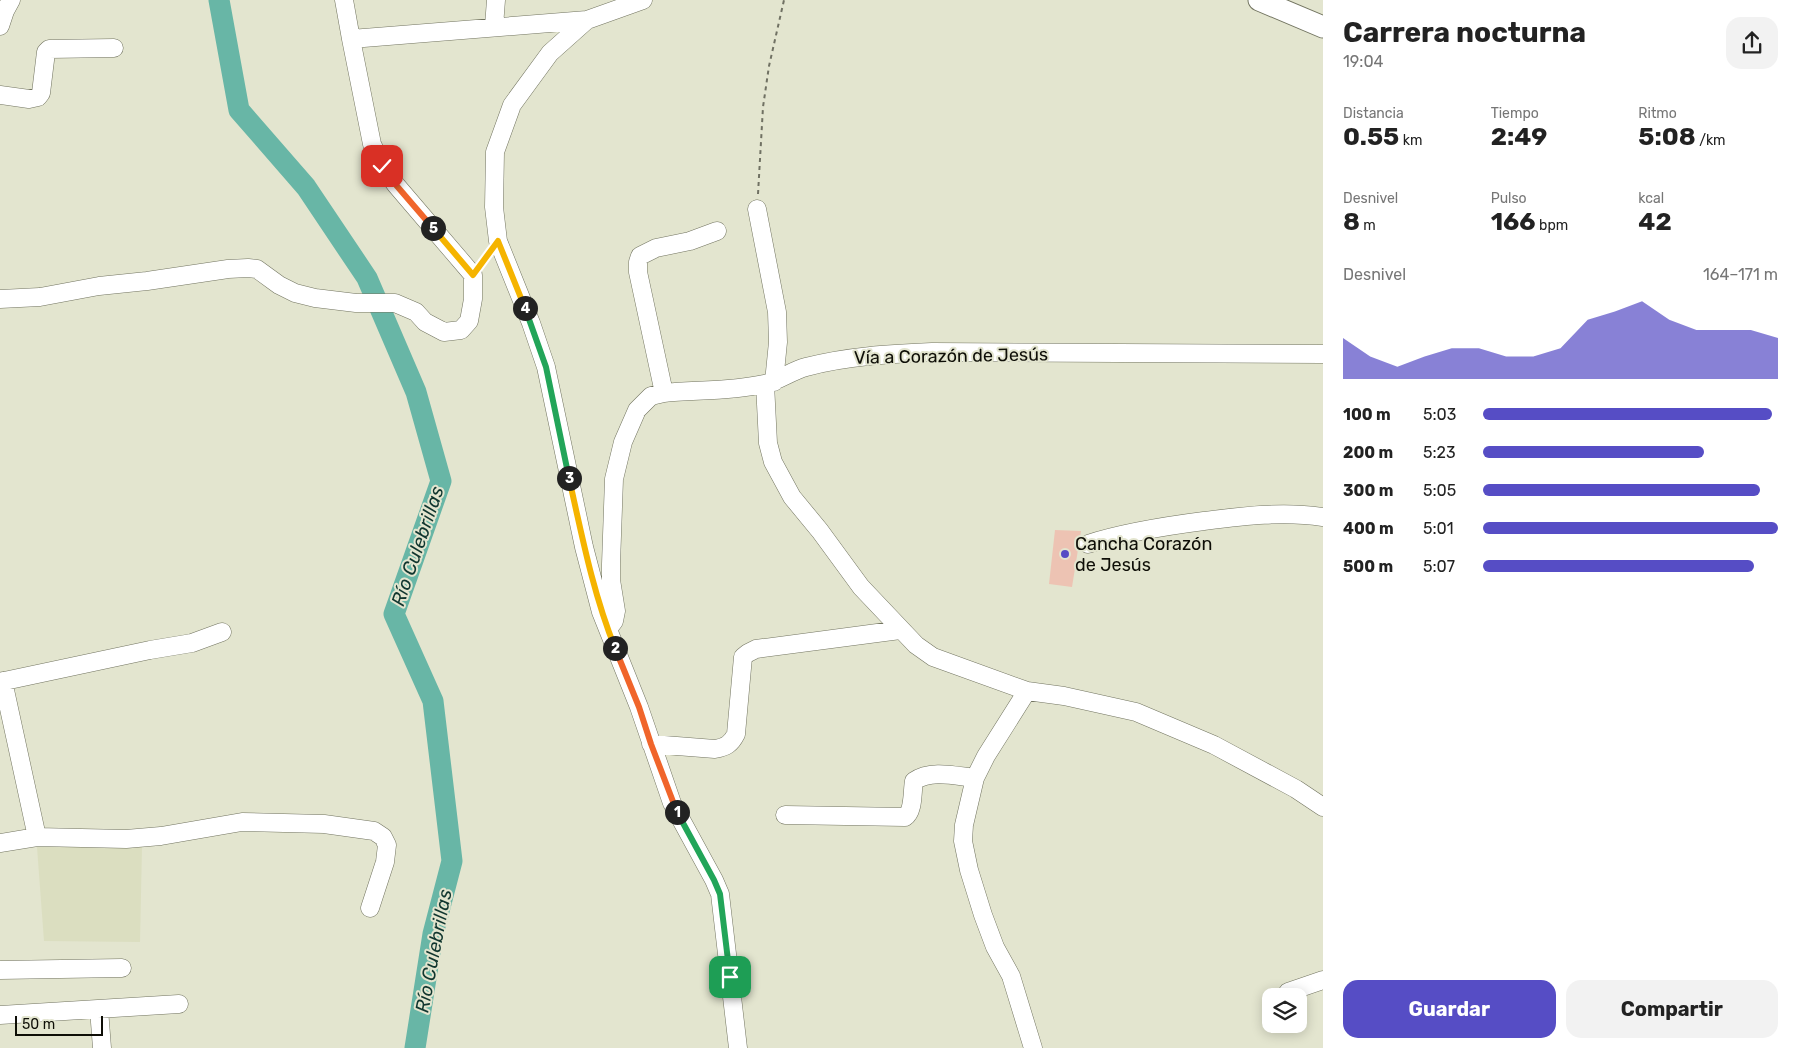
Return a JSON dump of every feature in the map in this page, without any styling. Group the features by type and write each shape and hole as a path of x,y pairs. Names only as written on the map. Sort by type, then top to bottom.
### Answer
{"main road":[{"path":"1259,0 1323,27"}],"street":[{"path":"0,26 11,0"},
{"path":"0,299 40,297 99,286 248,268 257,269 279,285 295,293 315,298 356,303 395,303 406,306 416,312 425,322 444,332 461,330 468,321 473,299 473,275 382,166 372,144 344,0"},
{"path":"494,26 496,0"},
{"path":"351,40 494,26 588,20 643,0"},
{"path":"588,20 550,53 512,105 495,152 494,207 498,241 531,323 546,367 584,547 601,612 639,707 672,803 720,894 738,1048"},
{"path":"0,95 29,99 38,97 41,93 46,52 49,49 114,48"},
{"path":"757,209 775,295 778,342 770,383 768,442 773,462 792,497 820,531 861,588 900,630 933,657 1027,691 1064,696 1136,712 1214,745 1296,789 1323,807"},
{"path":"664,393 638,272 638,262 640,256 656,248 690,241 716,231"},
{"name":"Vía a Corazón de Jesús","path":"608,630 614,621 616,611 611,564 614,479 623,442 637,410 651,396 664,393 770,383 803,368 836,360 884,354 951,352 1323,354"},
{"path":"1088,544 1174,525 1244,516 1288,514 1323,516"},
{"path":"651,744 715,749 724,747 732,741 736,734 743,657 748,653 756,650 900,630"},
{"path":"37,837 2,681 192,643 222,632"},
{"path":"1027,691 986,756 975,778 964,825 963,841 969,870 995,947 1011,976 1020,999 1033,1048"},
{"path":"785,815 905,818 909,815 914,781 920,777 932,774 975,778"},
{"path":"0,844 37,837 134,838 160,836 242,822 324,824 374,830 383,837 387,846 385,862 370,908"},
{"path":"0,970 122,968"},
{"path":"1300,988 1323,980"},
{"path":"0,1015 179,1004"},
{"path":"99,1009 102,1048"}],"path":[{"path":"757,209 763,107 769,66 784,0"},
{"path":"473,275 498,241"}],"shaded area":[{"name":"Cancha Corazón de Jesús","path":"1055,530 1081,531 1072,587 1049,584"},
{"path":"142,846 140,942 44,941 37,847"}],"waterway":[{"name":"Río Culebrillas","path":"219,0 239,110 306,187 367,278 416,392 441,481 394,614 433,701 452,861 433,934 415,1048"}],"place":[{"name":"Cancha Corazón de Jesús","path":"1065,554"}],"route":[{"path":"382,166 473,275 498,241 531,323 546,367 584,547 601,612 639,707 672,803 720,894 723,905 730,977"}]}
